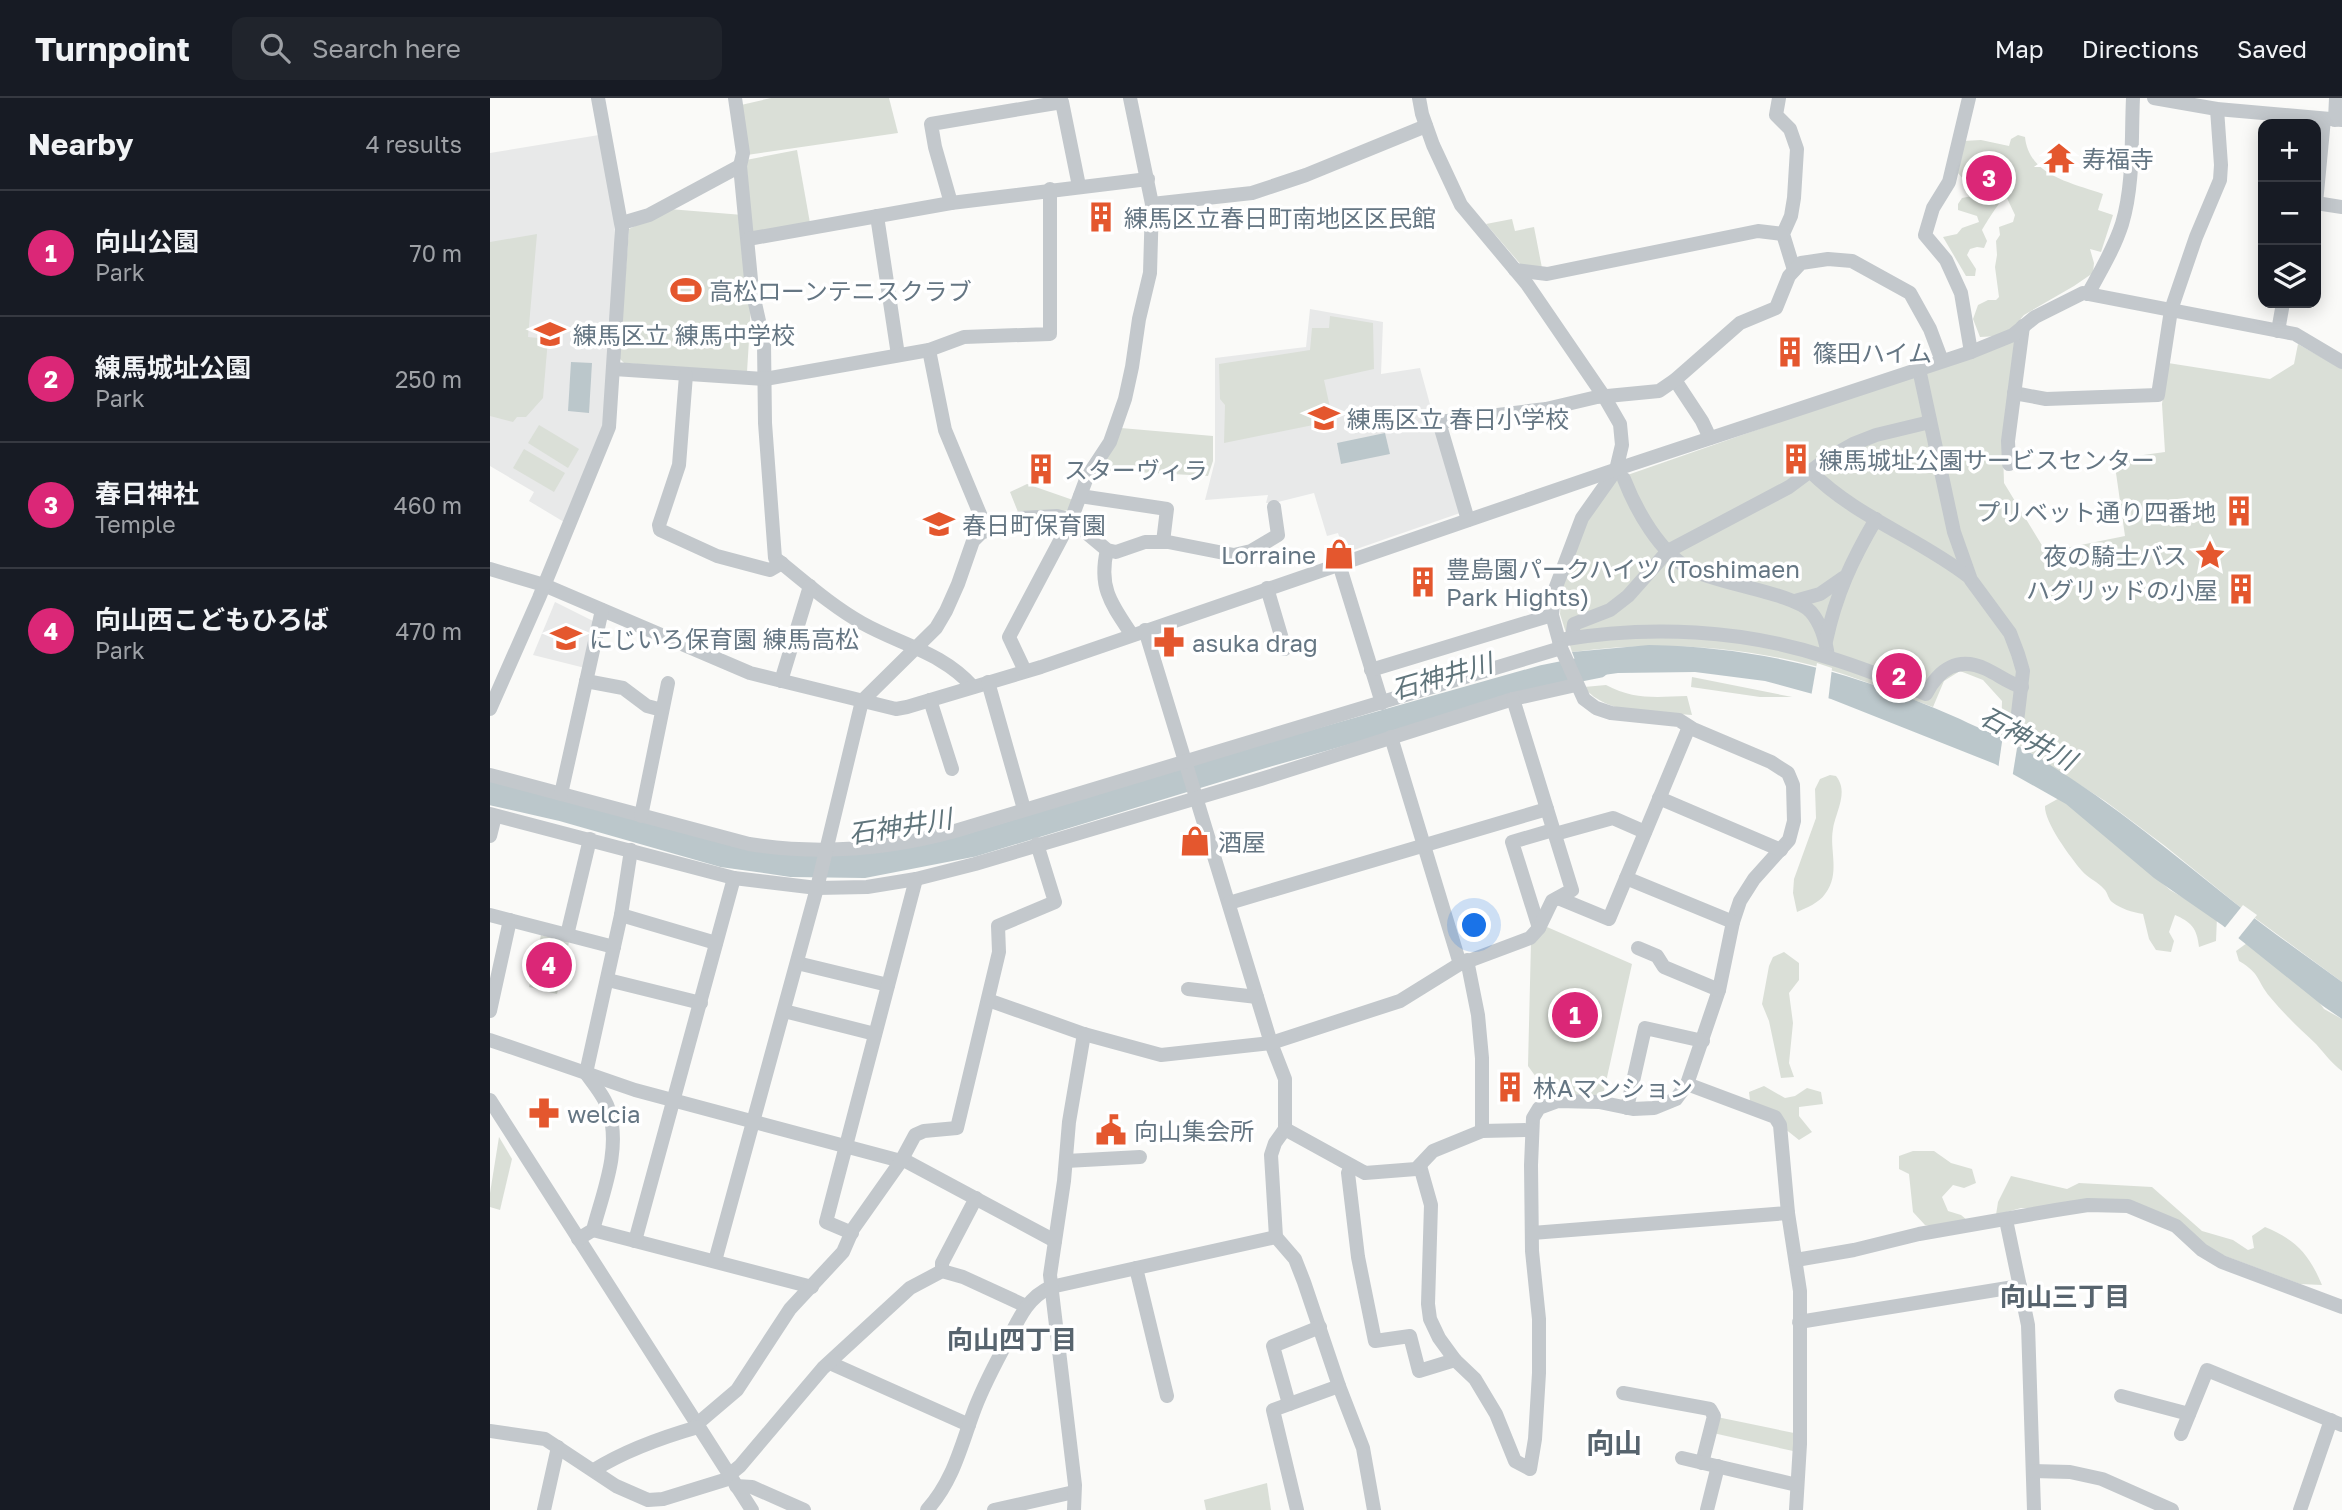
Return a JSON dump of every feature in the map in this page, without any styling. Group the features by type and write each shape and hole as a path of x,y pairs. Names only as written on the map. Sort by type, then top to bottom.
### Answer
{"street":[{"path":"490,709 609,427 622,223 598,98"},
{"path":"735,98 743,153 740,166 752,290 764,343 765,423 775,558 846,614 923,649 981,685 1024,808"},
{"path":"1025,671 1009,637 1071,520 1087,477 1110,442 1125,398 1150,273 1152,204 1130,98"},
{"path":"1419,98 1426,126 1461,205 1515,270 1605,398 1620,424 1620,474 1639,512 1668,551 1688,568 1710,577 1795,601 1810,611 1821,629 1827,649"},
{"path":"1779,98 1776,116 1790,129 1797,149 1794,198 1791,216 1783,234 1794,270"},
{"path":"1969,98 1949,182 1933,208 1925,235 1946,260 1961,293 1970,352"},
{"path":"2088,294 2122,224 2130,178 2133,98"},
{"path":"2154,98 2334,120"},
{"path":"2321,182 2336,98"},
{"path":"951,202 931,124 1062,102 1079,186"},
{"path":"2014,393 2046,399 2158,395 2171,310 2196,236 2220,180 2221,165 2209,105"},
{"path":"1152,204 1252,193 1306,175 1426,126"},
{"path":"622,223 649,215 740,166"},
{"path":"748,239 951,202 1148,179"},
{"path":"614,369 765,379 929,350 964,337 1049,334 1050,189"},
{"path":"2321,205 2342,207"},
{"path":"877,216 898,355"},
{"path":"1515,270 1548,274 1758,231 1783,234"},
{"path":"1468,520 1439,422 1546,409 1597,397 1660,391 1740,323 1776,308 1789,276 1801,263 1838,259 1852,261 1910,293 1930,329 1942,361"},
{"path":"490,569 544,585 750,673 896,709 1025,671 1468,520 1620,474 1710,438 1970,352 2013,335 2035,317 2083,293 2295,334 2342,362"},
{"path":"2278,331 2282,308"},
{"path":"2009,464 2008,441 2023,326"},
{"path":"929,350 945,430 987,531"},
{"path":"1919,369 1954,532 1970,578"},
{"path":"686,375 679,465 659,525 660,530 717,556 770,570 782,563"},
{"path":"1675,380 1710,438"},
{"path":"1564,642 1574,624 1610,610 1628,596 1668,551 1787,488 1828,458 1853,444 1876,435 1930,422"},
{"path":"1811,472 1841,497 1946,559 1970,578 2010,633 2023,671 2016,730"},
{"path":"1420,1166 1430,1205 1430,1319 1439,1338 1455,1360 1475,1379 1496,1415 1515,1461 1530,1469 1535,1439 1539,1373 1539,1319 1531,1234 1533,1118 1539,1108 1558,1101 1654,1108 1676,1099 1687,1084 1703,1041 1719,990 1733,922 1746,890 1789,840 1794,821 1793,785 1788,773 1771,762 1689,727 1679,720 1611,713 1596,708 1584,699 1576,685 1564,642 1552,615 1554,593 1582,518 1620,474"},
{"path":"1080,496 1167,509 1163,542"},
{"path":"715,1261 817,888 862,701 936,628 946,611 973,541 987,531 1020,517 1057,516 1071,520 1107,550 1116,552 1145,542 1163,542 1234,555 1251,551 1278,534 1274,507"},
{"path":"1827,649 1831,618 1845,576 1876,519"},
{"path":"1107,550 1102,568 1104,585 1112,605 1139,632 1186,761 1271,1043 1285,1079 1285,1129 1275,1143 1272,1155 1276,1237 1295,1259 1320,1327 1363,1448 1374,1510"},
{"path":"1339,564 1382,703"},
{"path":"1795,601 1820,594 1845,576"},
{"path":"781,681 810,586"},
{"path":"1267,588 1285,649"},
{"path":"561,794 602,610"},
{"path":"1371,670 1552,615"},
{"path":"490,775 749,844 785,850 825,852 923,840 1382,703 1564,642 1602,632 1699,632 1827,649 1926,694 1935,677 1948,668 1961,665 1975,665 2009,684 2022,687"},
{"path":"586,681 623,688 647,706 663,710"},
{"path":"641,816 668,683"},
{"path":"490,836 493,815 734,878 817,888 867,887 916,879 975,864 1513,699 1576,685"},
{"path":"988,1000 1084,1034 1161,1055 1271,1043 1400,1001 1464,962 1530,938 1539,928 1552,901 1572,890 1513,699"},
{"path":"930,700 952,769"},
{"path":"1558,898 1609,919 1689,727"},
{"path":"1391,737 1464,962 1479,1026 1482,1131"},
{"path":"1660,798 1781,850"},
{"path":"1229,903 1547,809"},
{"path":"1539,928 1513,842 1613,818 1645,832"},
{"path":"567,935 590,839"},
{"path":"594,1470 643,1446 698,1425 737,1390 790,1309 843,1252 852,1233 915,1135 924,1131 957,1128 999,952 998,926 1055,902 1037,844"},
{"path":"578,1239 593,1230 612,1154 613,1133 609,1109 586,1073 608,980 631,849"},
{"path":"635,1241 734,878"},
{"path":"1626,878 1733,922"},
{"path":"852,1233 826,1222 916,879"},
{"path":"490,915 614,947"},
{"path":"621,915 716,943"},
{"path":"490,1011 510,920"},
{"path":"1638,948 1657,956 1664,967 1719,990"},
{"path":"797,963 888,985"},
{"path":"608,980 701,1003"},
{"path":"1188,989 1257,997"},
{"path":"784,1011 875,1034"},
{"path":"1627,1108 1645,1028 1703,1041"},
{"path":"1074,1510 1075,1485 1051,1287 1069,1122 1084,1034"},
{"path":"490,1040 673,1100 901,1160 1055,1241"},
{"path":"1687,1084 1775,1117 1780,1125 1788,1213 1800,1291 1800,1444 1796,1510"},
{"path":"490,1100 751,1510"},
{"path":"1285,1129 1365,1173 1416,1169 1433,1152 1482,1131 1531,1130"},
{"path":"1066,1161 1140,1157"},
{"path":"1351,1166 1348,1173 1358,1257 1375,1341 1410,1336 1419,1371 1455,1360"},
{"path":"942,1271 942,1263 976,1198"},
{"path":"1796,1260 1854,1250 1919,1234 2088,1205 2128,1206 2176,1226 2203,1250 2222,1262 2342,1307"},
{"path":"1531,1234 1788,1213"},
{"path":"2006,1220 2028,1325 2034,1510"},
{"path":"593,1230 812,1287"},
{"path":"926,1510 944,1489 955,1468 989,1378 1026,1306 1039,1293 1051,1287 1276,1237"},
{"path":"1136,1268 1167,1396"},
{"path":"732,1480 740,1466 823,1367 910,1288 942,1271 963,1277 1026,1306"},
{"path":"1799,1322 2020,1286"},
{"path":"1289,1404 1273,1346 1320,1327"},
{"path":"830,1363 969,1425"},
{"path":"2181,1434 2207,1370 2337,1423 2300,1510"},
{"path":"1297,1510 1273,1410 1339,1386"},
{"path":"1623,1393 1710,1409 1714,1416 1702,1463"},
{"path":"2122,1396 2189,1415"},
{"path":"490,1431 545,1439 616,1486 648,1500 663,1499 732,1480 804,1510"},
{"path":"544,1510 558,1447"},
{"path":"1682,1458 1797,1485"},
{"path":"1707,1510 1718,1466"},
{"path":"2033,1471 2070,1472 2102,1479 2172,1510"},
{"path":"994,1510 1074,1492"}],"shaded area":[{"path":"771,98 889,98 898,133 747,155 741,105"},
{"name":"練馬区立 練馬中学校","path":"599,135 614,212 615,243 603,424 564,522 529,501 534,492 490,466 490,153"},
{"path":"2018,135 2025,137 2028,150 2043,169 2066,181 2103,194 2098,210 2113,215 2101,252 2090,249 2094,263 2093,273 2024,315 2011,330 1999,336 1980,337 1973,319 1978,305 1999,297 1995,267 1999,227 2013,222 2015,215 2006,196 1982,230 1987,241 1984,248 1970,249 1967,255 1976,269 1975,276 1966,276 1943,237 1957,234 1962,228 1979,222 1977,216 1958,210 1962,198 1972,196 1979,186 1995,189 2001,185 2002,173 1997,162 1981,160 1972,181 1963,179 1958,173 1963,141 1981,140 2009,146 2011,139"},
{"path":"797,150 810,223 752,232 746,160"},
{"name":"高松ローンテニスクラブ","path":"669,209 743,215 751,307 747,372 624,363 619,358 629,229"},
{"path":"1512,219 1515,231 1534,227 1542,268 1522,266 1486,224"},
{"path":"537,234 528,337 548,339 543,398 526,417 517,417 513,422 490,416 490,242"},
{"name":"練馬区立 春日小学校","path":"1310,309 1383,322 1381,374 1420,368 1460,513 1345,553 1338,533 1327,536 1314,493 1266,503 1268,495 1205,500 1215,461 1215,358 1306,347"},
{"path":"1330,316 1373,323 1374,369 1324,380 1333,421 1224,443 1225,405 1220,399 1219,364 1310,350 1312,328 1329,328"},
{"path":"2015,340 2003,451 2004,483 2046,552 2125,536 2114,459 2165,452 2162,404 2168,363 2270,379 2294,364 2298,344 2342,369 2342,982 2240,907 2105,801 2021,747 2001,738 2002,701 1983,680 1960,671 1944,681 1933,707 1827,669 1752,653 1662,646 1572,652 1560,614 1562,587 1589,517 1616,479"},
{"path":"571,362 592,363 589,413 568,411"},
{"path":"539,425 579,449 568,468 528,443"},
{"path":"1121,428 1213,436 1213,461 1208,476 1100,470"},
{"path":"1385,433 1390,454 1341,464 1337,443"},
{"path":"524,449 565,473 554,492 513,468"},
{"path":"1027,484 1073,500 1070,509 1059,512 1018,512 1010,492"},
{"name":"にじいろ保育園 練馬高松","path":"555,602 595,622 585,668 533,655"},
{"path":"1649,645 1691,647 1770,657 1846,676 1884,688 2015,744 2107,803 2252,917 2342,982 2342,1019 2222,925 2154,878 2066,804 1995,764 1831,699 1765,681 1695,672 1618,673 1582,678 1572,652"},
{"path":"1692,677 1792,697 1760,697 1691,687"},
{"path":"1606,685 1636,695 1687,696 1692,715 1619,708 1605,703 1584,687"},
{"path":"1836,776 1840,782 1842,795 1832,837 1834,870 1830,886 1822,897 1797,912 1793,893 1794,879 1816,818 1815,789 1820,779"},
{"path":"2063,796 2170,890 2217,917 2216,941 2199,947 2192,926 2175,915 2169,932 2174,941 2171,952 2156,950 2149,939 2143,914 2119,907 2112,902 2104,889 2082,871 2059,840 2045,806"},
{"path":"1547,927 1632,964 1602,1100 1538,1105 1536,1077 1528,1066 1531,942"},
{"path":"541,935 569,942 557,994 529,987"},
{"path":"2247,943 2307,985 2324,1009 2342,1019 2342,1071 2275,1003 2251,970 2239,961 2236,951"},
{"path":"1784,952 1799,963 1799,980 1789,993 1793,1023 1789,1063 1794,1077 1781,1078 1769,1021 1762,1004 1769,966 1773,957"},
{"path":"1764,1086 1785,1098 1795,1096 1807,1088 1821,1092 1823,1104 1799,1107 1799,1116 1812,1132 1799,1140 1750,1101 1749,1092"},
{"path":"499,1137 512,1159 500,1210 490,1207"},
{"path":"1913,1151 1934,1151 1951,1163 1972,1169 1976,1183 1964,1188 1953,1185 1942,1197 1948,1211 1961,1215 1968,1221 1944,1228 1925,1225 1913,1212 1909,1174 1899,1169 1899,1156"},
{"path":"2011,1176 2067,1189 2079,1183 2152,1187 2202,1231 2233,1240 2248,1250 2254,1248 2252,1236 2265,1227 2285,1237 2306,1256 2322,1285 2300,1284 2201,1247 2135,1209 2021,1208 1996,1215 1998,1202"},
{"path":"1717,1417 1794,1433 1793,1451 1713,1433"},
{"path":"1267,1483 1271,1510 1206,1510 1204,1500"}],"pier":[{"path":"1817,663 1832,668 1828,702 1811,697"},
{"path":"2003,735 2018,742 2012,779 1998,770"},
{"path":"2243,905 2257,915 2236,941 2223,930"}],"waterway":[{"name":"石神井川","path":"490,793 561,809 722,855 792,865 864,866 972,845 1264,756 1543,677 1598,666"}],"place":[{"name":"寿福寺","path":"2059,158"},
{"name":"春日神社","path":"1989,178"},
{"name":"練馬区立春日町南地区区民館","path":"1101,217"},
{"name":"高松ローンテニスクラブ","path":"686,290"},
{"name":"練馬区立 練馬中学校","path":"550,334"},
{"name":"篠田ハイム","path":"1790,352"},
{"name":"練馬区立 春日小学校","path":"1324,418"},
{"name":"練馬城址公園サービスセンター","path":"1796,459"},
{"name":"スターヴィラ","path":"1041,469"},
{"name":"プリベット通り四番地","path":"2239,511"},
{"name":"春日町保育園","path":"939,524"},
{"name":"Lorraine","path":"1339,554"},
{"name":"夜の騎士バス","path":"2210,555"},
{"name":"豊島園パークハイツ (Toshimaen Park Hights)","path":"1423,582"},
{"name":"ハグリッドの小屋","path":"2241,589"},
{"name":"にじいろ保育園 練馬高松","path":"566,638"},
{"name":"asuka drag","path":"1169,642"},
{"name":"練馬城址公園","path":"1899,676"},
{"name":"酒屋","path":"1195,841"},
{"name":"向山西こどもひろば","path":"549,965"},
{"name":"向山公園","path":"1575,1015"},
{"name":"林Aマンション","path":"1510,1087"},
{"name":"welcia","path":"544,1113"},
{"name":"向山集会所","path":"1111,1130"}],"district":[{"name":"向山三丁目","path":"2065,1296"},
{"name":"向山四丁目","path":"1012,1339"},
{"name":"向山","path":"1614,1442"}]}
